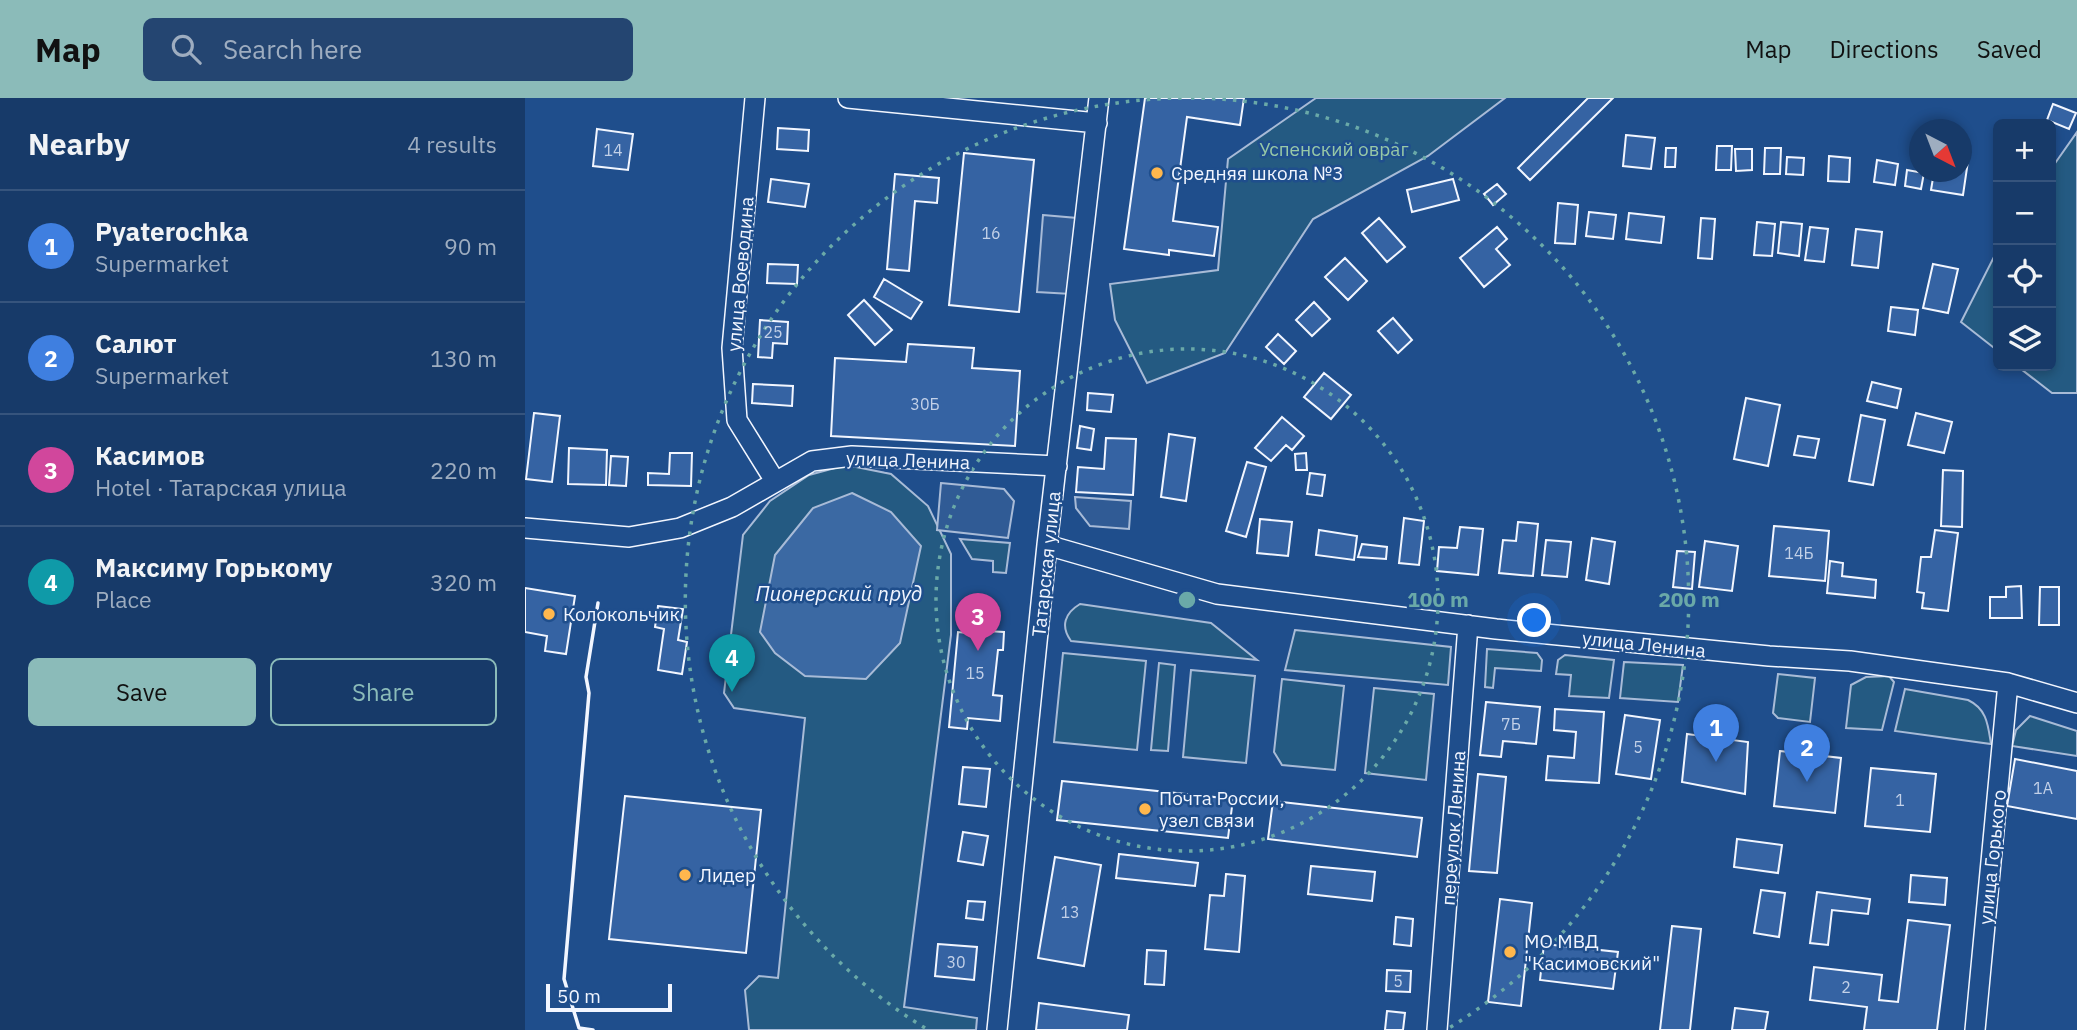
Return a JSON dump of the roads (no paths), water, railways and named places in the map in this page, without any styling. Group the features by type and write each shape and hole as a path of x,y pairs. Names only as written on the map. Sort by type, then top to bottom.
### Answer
{"street":[{"name":"улица Воеводина","path":"755,98 731,348 737,420 775,481"},
{"path":"848,98 1097,123"},
{"name":"Татарская улица","path":"997,1030 1047,545 1099,98"},
{"name":"улица Ленина","path":"525,527 629,537 680,528 732,507 812,461 852,456 1058,466"},
{"name":"улица Ленина","path":"1047,545 1217,594 1468,625 1769,656 1850,661 2008,683 2077,703"},
{"name":"переулок Ленина","path":"1437,1030 1468,625"},
{"name":"улица Горького","path":"1975,1030 2008,683"}],"water":[{"name":"Пионерский пруд","path":"852,493 891,512 921,546 900,643 866,679 805,676 775,653 760,632 775,555 813,508"}],"place":[{"name":"Средняя школа №3","path":"1157,173"},
{"name":"Колокольчик","path":"549,614"},
{"name":"Касимов","path":"978,651"},
{"name":"Максиму Горькому","path":"732,692"},
{"name":"Pyaterochka","path":"1716,762"},
{"name":"Салют","path":"1807,782"},
{"name":"Почта России, узел связи","path":"1145,809"},
{"name":"Лидер","path":"685,875"},
{"name":"МО МВД \"Касимовский\"","path":"1510,952"}],"park label":[{"name":"Успенский овраг","path":"1334,149"}]}
